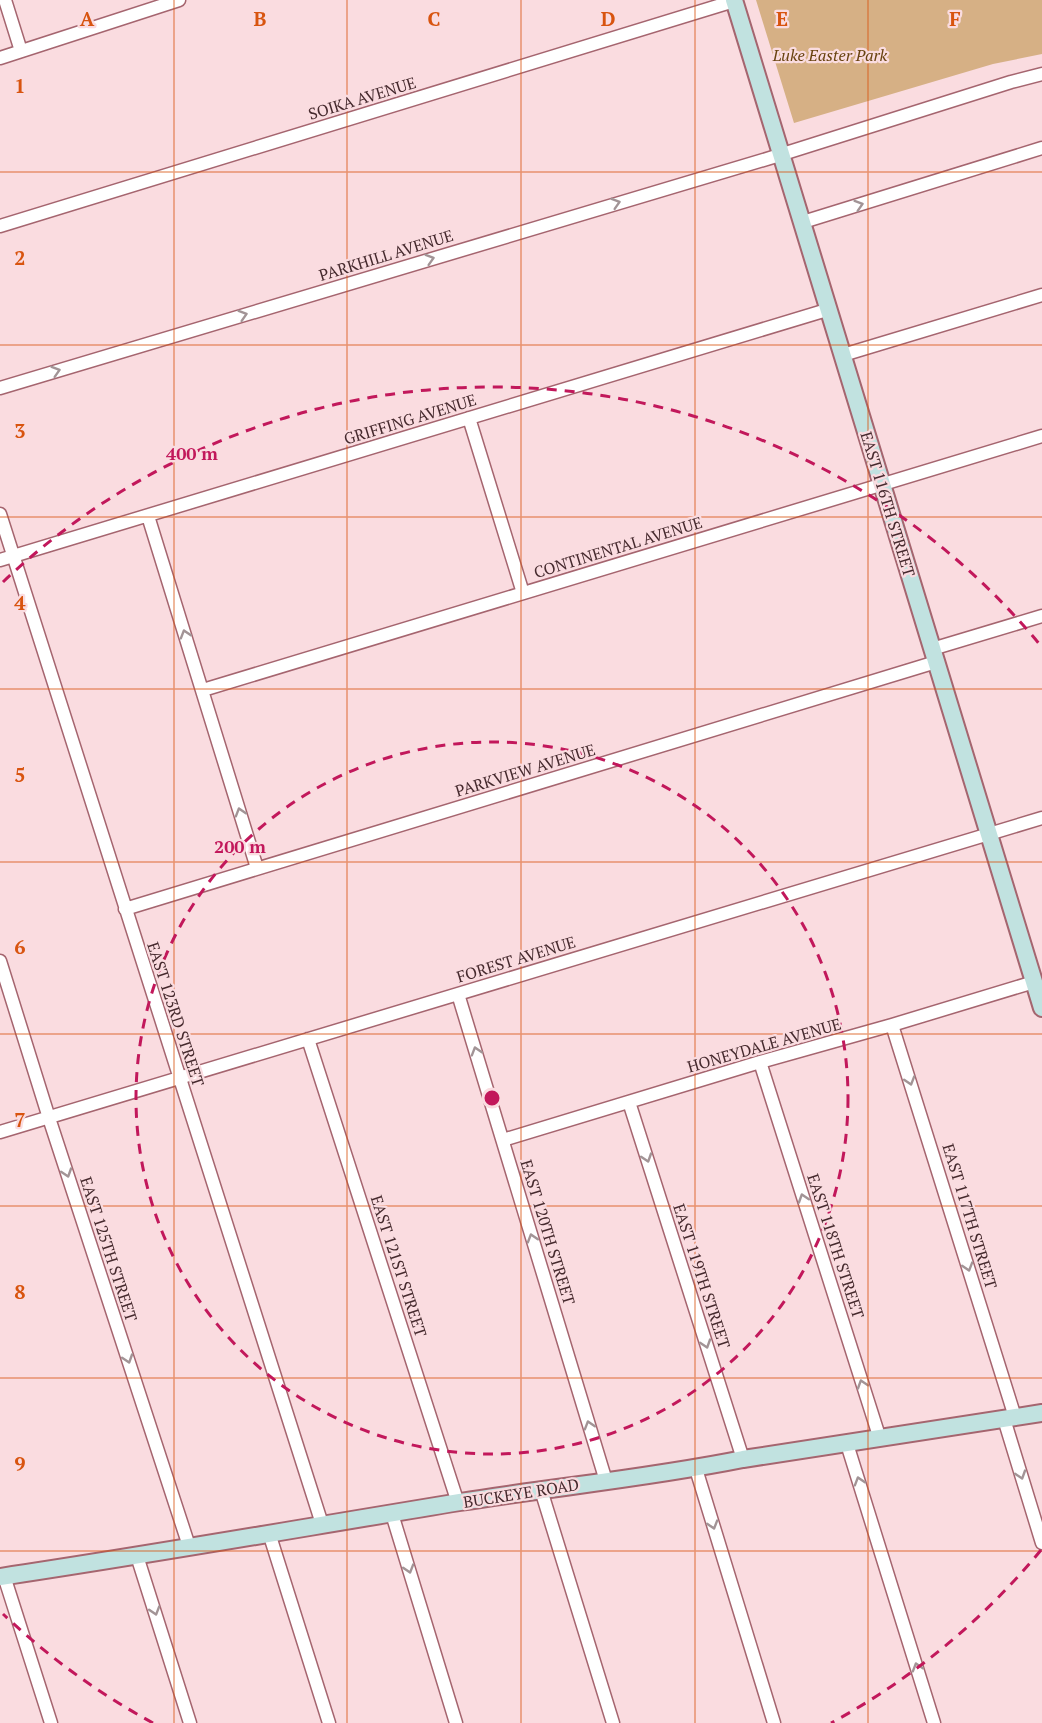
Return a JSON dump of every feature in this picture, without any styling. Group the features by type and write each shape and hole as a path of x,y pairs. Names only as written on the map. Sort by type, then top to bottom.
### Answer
{"street":[{"path":"4,0 21,51"},
{"path":"0,58 179,0"},
{"name":"EAST 116TH STREET","path":"734,0 1042,1008"},
{"name":"SOIKA AVENUE","path":"0,226 734,0"},
{"name":"PARKHILL AVENUE","path":"0,388 1042,74"},
{"path":"803,222 1042,148"},
{"path":"843,355 1042,294"},
{"name":"GRIFFING AVENUE","path":"0,560 830,309"},
{"path":"469,418 523,593"},
{"name":"CONTINENTAL AVENUE","path":"203,690 1042,436"},
{"name":"EAST 123RD STREET","path":"0,514 322,1524"},
{"path":"148,516 257,868"},
{"name":"PARKVIEW AVENUE","path":"125,909 934,656 1042,616"},
{"name":"FOREST AVENUE","path":"0,1132 1042,818"},
{"name":"EAST 125TH STREET","path":"0,961 189,1546"},
{"name":"HONEYDALE AVENUE","path":"503,1140 1034,982"},
{"name":"EAST 120TH STREET","path":"458,994 606,1480"},
{"name":"EAST 117TH STREET","path":"892,1025 1010,1418 1042,1543"},
{"name":"EAST 121ST STREET","path":"308,1039 458,1503"},
{"name":"EAST 118TH STREET","path":"760,1062 880,1439"},
{"name":"EAST 119TH STREET","path":"629,1102 742,1460"},
{"name":"BUCKEYE ROAD","path":"2,1577 322,1524 606,1480 696,1469 1042,1413"},
{"path":"847,1444 934,1723"},
{"path":"696,1469 774,1723"},
{"path":"541,1490 613,1723"},
{"path":"392,1514 456,1723"},
{"path":"269,1533 329,1723"},
{"path":"137,1556 190,1723"},
{"path":"2,1577 51,1723"}],"green space":[{"name":"Luke Easter Park","path":"756,0 1042,0 1042,54 993,64 794,123"}]}
